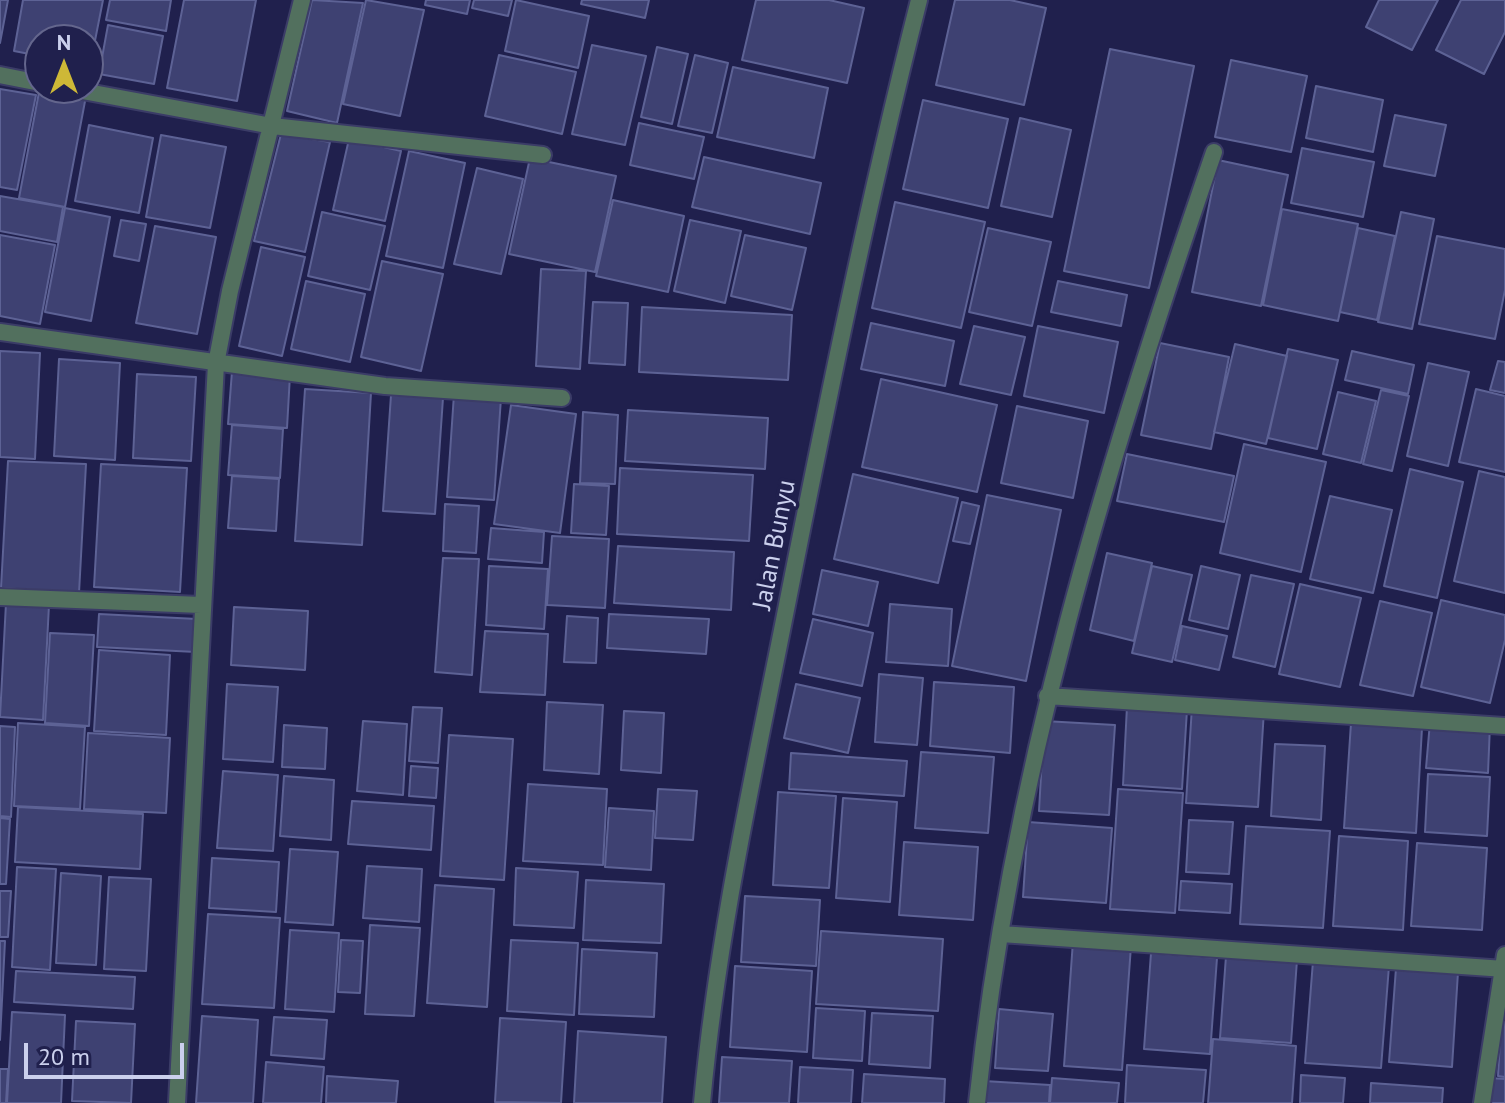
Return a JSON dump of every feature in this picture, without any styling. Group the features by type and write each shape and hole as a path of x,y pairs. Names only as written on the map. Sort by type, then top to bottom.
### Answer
{"street":[{"path":"177,1103 216,364 230,291 302,0"},
{"name":"Jalan Bunyu","path":"702,1103 712,992 749,797 813,476 892,107 919,0"},
{"path":"0,75 24,80"},
{"path":"104,95 272,126 543,155"},
{"path":"977,1103 1001,934 1047,696 1154,322 1214,152"},
{"path":"0,332 385,386 562,398"},
{"path":"0,597 201,605"},
{"path":"1047,696 1505,726"},
{"path":"1001,934 1504,964 1482,1103"}],"building":[{"path":"0,0 8,0 0,43"},
{"path":"23,0 103,0 98,24 24,24 24,53 14,51"},
{"path":"110,0 171,0 166,31 106,20"},
{"path":"184,0 256,0 237,101 167,88"},
{"path":"312,0 363,3 337,123 287,111"},
{"path":"366,0 424,10 400,116 343,104"},
{"path":"426,0 470,0 467,14 425,5"},
{"path":"474,0 512,0 508,16 472,8"},
{"path":"516,0 589,16 578,68 505,51"},
{"path":"582,0 649,0 645,18 581,4"},
{"path":"756,0 829,0 864,8 847,83 742,60"},
{"path":"955,0 1010,0 1046,8 1024,105 936,85"},
{"path":"1379,0 1438,0 1412,50 1366,27"},
{"path":"1461,0 1505,0 1505,32 1484,74 1436,50"},
{"path":"108,25 163,36 154,84 104,75"},
{"path":"592,45 646,56 625,145 572,134"},
{"path":"657,47 688,54 672,124 641,117"},
{"path":"1110,49 1194,66 1149,288 1064,271"},
{"path":"499,55 576,72 562,134 485,116"},
{"path":"695,55 728,63 712,133 678,126"},
{"path":"1231,60 1307,76 1291,152 1215,137"},
{"path":"733,67 828,88 814,158 717,137"},
{"path":"1316,86 1383,100 1373,152 1306,138"},
{"path":"0,89 24,93 24,104 34,104 17,190 0,187"},
{"path":"923,100 1008,119 988,208 903,189"},
{"path":"37,104 84,104 65,207 19,198"},
{"path":"1395,115 1446,125 1435,176 1384,166"},
{"path":"1020,118 1071,130 1052,217 1001,206"},
{"path":"639,123 704,137 694,179 630,165"},
{"path":"89,125 153,138 139,213 75,201"},
{"path":"281,134 330,142 305,252 254,241"},
{"path":"161,135 226,147 210,228 146,217"},
{"path":"349,139 401,151 385,221 333,210"},
{"path":"1302,148 1374,162 1363,217 1291,203"},
{"path":"409,151 465,163 443,268 386,256"},
{"path":"704,157 821,183 810,234 692,207"},
{"path":"530,158 616,176 595,272 509,254"},
{"path":"1218,160 1288,175 1261,306 1192,292"},
{"path":"477,168 523,179 501,274 454,264"},
{"path":"0,196 63,207 57,242 0,231"},
{"path":"613,200 684,216 668,292 596,276"},
{"path":"895,202 985,222 961,328 872,308"},
{"path":"65,208 110,217 91,321 45,312"},
{"path":"1282,209 1358,224 1338,321 1263,305"},
{"path":"322,212 385,226 370,290 308,276"},
{"path":"1401,212 1434,219 1412,329 1378,322"},
{"path":"121,220 146,224 139,261 114,256"},
{"path":"690,220 741,231 725,303 674,291"},
{"path":"155,226 216,237 197,334 136,323"},
{"path":"988,228 1051,242 1032,326 969,312"},
{"path":"1358,228 1395,236 1377,320 1340,312"},
{"path":"0,235 55,245 40,324 0,316"},
{"path":"745,235 806,248 792,310 731,296"},
{"path":"1437,236 1505,249 1505,290 1495,339 1419,324"},
{"path":"261,247 305,257 282,356 239,346"},
{"path":"382,261 443,274 421,371 361,357"},
{"path":"541,269 586,271 580,369 536,366"},
{"path":"306,281 365,294 350,362 291,349"},
{"path":"1058,281 1127,295 1121,326 1051,312"},
{"path":"593,302 628,303 625,365 589,363"},
{"path":"642,307 792,315 788,380 639,372"},
{"path":"871,323 954,341 945,386 861,369"},
{"path":"974,326 1025,337 1011,395 960,384"},
{"path":"1038,326 1118,342 1104,413 1024,396"},
{"path":"1160,343 1229,357 1211,449 1141,435"},
{"path":"1235,344 1287,356 1266,444 1214,432"},
{"path":"1288,349 1338,360 1317,449 1268,438"},
{"path":"0,351 40,353 35,459 0,457"},
{"path":"1352,351 1414,365 1408,394 1345,380"},
{"path":"59,359 120,363 115,460 54,456"},
{"path":"1498,361 1505,362 1505,393 1490,390"},
{"path":"1428,363 1469,372 1448,466 1407,456"},
{"path":"232,371 290,375 287,428 228,424"},
{"path":"137,374 196,377 191,461 133,458"},
{"path":"881,379 997,405 977,492 862,467"},
{"path":"305,389 371,393 362,545 295,541"},
{"path":"1476,389 1505,396 1505,472 1459,462"},
{"path":"1381,390 1409,396 1392,471 1363,464"},
{"path":"1338,392 1376,401 1361,463 1323,454"},
{"path":"454,394 501,398 494,500 447,497"},
{"path":"391,395 443,398 435,514 383,511"},
{"path":"511,405 576,414 560,533 494,524"},
{"path":"1017,406 1088,421 1073,498 1001,483"},
{"path":"628,410 768,418 765,469 625,461"},
{"path":"583,412 618,415 615,484 580,483"},
{"path":"232,425 283,429 280,478 228,475"},
{"path":"1244,444 1326,462 1301,572 1220,553"},
{"path":"1127,454 1234,476 1224,522 1117,501"},
{"path":"8,461 86,464 79,593 1,588"},
{"path":"101,464 187,468 180,592 94,587"},
{"path":"620,468 753,475 749,541 617,534"},
{"path":"1410,469 1463,482 1437,598 1384,586"},
{"path":"1479,471 1505,477 1505,593 1454,581"},
{"path":"853,474 958,498 938,583 834,559"},
{"path":"232,476 279,479 276,531 228,528"},
{"path":"574,484 609,486 606,535 571,533"},
{"path":"987,495 1061,510 1026,681 952,666"},
{"path":"1330,496 1392,510 1373,593 1310,579"},
{"path":"962,502 979,506 970,544 953,541"},
{"path":"445,504 479,506 476,553 443,551"},
{"path":"491,528 544,532 542,563 488,559"},
{"path":"552,536 609,539 605,608 547,605"},
{"path":"618,546 734,552 731,610 614,603"},
{"path":"1107,553 1152,563 1134,641 1090,630"},
{"path":"443,558 479,559 472,675 435,672"},
{"path":"489,566 548,569 544,629 486,625"},
{"path":"1152,566 1192,575 1172,662 1132,653"},
{"path":"1201,566 1240,575 1228,629 1189,620"},
{"path":"822,570 878,582 868,626 813,614"},
{"path":"1251,575 1294,584 1275,667 1233,657"},
{"path":"1300,584 1361,598 1340,687 1279,674"},
{"path":"1441,600 1505,615 1505,640 1490,703 1421,687"},
{"path":"1380,601 1432,613 1413,696 1360,685"},
{"path":"6,603 49,605 43,720 0,717"},
{"path":"890,604 952,609 948,666 886,662"},
{"path":"234,607 308,611 305,670 231,665"},
{"path":"99,614 197,619 196,652 97,647"},
{"path":"609,614 709,619 706,654 607,648"},
{"path":"567,616 598,618 596,663 564,662"},
{"path":"813,619 873,633 862,686 800,673"},
{"path":"1182,626 1227,636 1219,670 1175,660"},
{"path":"485,631 548,634 545,695 480,692"},
{"path":"50,633 94,635 89,726 45,723"},
{"path":"99,650 170,655 166,735 94,731"},
{"path":"879,674 923,678 917,745 875,742"},
{"path":"934,682 1014,687 1010,753 930,746"},
{"path":"227,684 278,687 273,762 223,759"},
{"path":"796,684 860,698 848,753 784,738"},
{"path":"547,702 603,705 599,774 544,770"},
{"path":"1127,706 1187,710 1182,789 1123,785"},
{"path":"1192,706 1264,710 1258,807 1186,803"},
{"path":"413,707 442,708 438,763 409,761"},
{"path":"624,711 664,713 661,773 621,770"},
{"path":"363,721 407,724 403,795 357,791"},
{"path":"1044,721 1115,725 1109,815 1039,811"},
{"path":"1430,722 1490,725 1488,773 1426,768"},
{"path":"18,723 85,727 80,809 14,806"},
{"path":"1351,723 1422,728 1416,833 1344,828"},
{"path":"284,725 327,728 325,769 282,767"},
{"path":"0,726 15,727 11,817 0,816"},
{"path":"88,733 170,738 166,813 84,809"},
{"path":"449,735 513,739 504,880 440,876"},
{"path":"1275,744 1325,746 1321,820 1271,816"},
{"path":"921,752 994,757 988,833 915,828"},
{"path":"791,753 907,761 904,796 789,789"},
{"path":"411,766 438,768 436,798 409,796"},
{"path":"223,771 278,775 273,851 217,848"},
{"path":"1428,774 1490,777 1487,836 1425,832"},
{"path":"284,776 334,780 331,840 280,836"},
{"path":"528,784 607,789 603,865 523,861"},
{"path":"658,789 697,791 693,840 655,838"},
{"path":"1118,789 1183,793 1175,913 1110,909"},
{"path":"778,792 836,796 829,888 773,885"},
{"path":"843,798 897,802 890,902 836,898"},
{"path":"352,801 434,806 431,850 348,844"},
{"path":"18,807 143,814 140,869 15,862"},
{"path":"609,808 654,811 651,870 605,867"},
{"path":"0,818 10,819 6,884 0,884"},
{"path":"1189,820 1233,822 1229,874 1186,872"},
{"path":"1028,822 1112,828 1106,903 1023,897"},
{"path":"1246,826 1330,831 1323,928 1240,924"},
{"path":"1339,836 1408,841 1403,930 1333,926"},
{"path":"904,842 978,847 973,920 899,915"},
{"path":"1417,843 1487,848 1482,930 1411,926"},
{"path":"290,849 338,852 333,925 285,922"},
{"path":"212,858 279,862 276,912 209,908"},
{"path":"367,866 422,869 419,922 363,918"},
{"path":"17,867 56,869 50,970 12,967"},
{"path":"516,868 578,872 574,928 514,925"},
{"path":"61,873 101,876 96,965 56,963"},
{"path":"109,877 151,879 146,971 104,969"},
{"path":"586,880 664,884 661,943 583,940"},
{"path":"1181,881 1232,884 1230,913 1179,910"},
{"path":"435,885 494,889 487,1007 427,1003"},
{"path":"0,891 11,891 8,937 0,937"},
{"path":"745,896 820,900 816,966 741,962"},
{"path":"208,914 280,918 274,1008 202,1004"},
{"path":"370,925 420,928 414,1016 365,1014"},
{"path":"290,930 339,933 334,1012 285,1009"},
{"path":"821,931 943,939 938,1011 816,1004"},
{"path":"341,940 363,941 360,993 338,992"},
{"path":"511,940 578,943 574,1015 507,1011"},
{"path":"0,941 5,941 0,1040"},
{"path":"1073,941 1131,946 1122,1070 1064,1066"},
{"path":"582,949 657,953 654,1017 579,1014"},
{"path":"1151,953 1217,958 1210,1054 1144,1049"},
{"path":"1226,956 1297,960 1291,1043 1220,1038"},
{"path":"1313,961 1389,966 1381,1068 1305,1063"},
{"path":"735,966 812,971 807,1052 730,1047"},
{"path":"1396,968 1458,972 1452,1067 1389,1062"},
{"path":"16,971 135,977 133,1009 14,1002"},
{"path":"816,1008 865,1011 862,1061 813,1058"},
{"path":"999,1009 1053,1014 1048,1071 995,1068"},
{"path":"12,1012 65,1015 61,1103 7,1103"},
{"path":"872,1013 933,1016 930,1068 869,1064"},
{"path":"202,1016 258,1020 253,1103 196,1103"},
{"path":"274,1017 327,1020 324,1059 271,1055"},
{"path":"500,1018 566,1022 561,1103 495,1102"},
{"path":"76,1021 135,1024 131,1103 72,1101"},
{"path":"1501,1022 1505,1022 1505,1077 1498,1076"},
{"path":"578,1031 666,1037 662,1103 574,1103"},
{"path":"1213,1039 1296,1046 1292,1103 1208,1103"},
{"path":"722,1057 792,1061 789,1103 719,1103"},
{"path":"266,1062 324,1067 321,1103 263,1103"},
{"path":"1127,1065 1206,1070 1203,1103 1125,1103"},
{"path":"800,1067 853,1070 851,1103 798,1103"},
{"path":"0,1069 8,1069 6,1103 0,1103"},
{"path":"864,1074 945,1079 944,1103 862,1103"},
{"path":"1301,1075 1345,1078 1343,1103 1300,1103"},
{"path":"327,1076 398,1081 396,1103 326,1103"},
{"path":"1052,1078 1119,1083 1117,1103 1050,1103"},
{"path":"1490,1078 1505,1079 1505,1103 1489,1103"},
{"path":"984,1081 1050,1085 1049,1103 983,1103"},
{"path":"1371,1083 1443,1088 1442,1103 1370,1103"}]}
